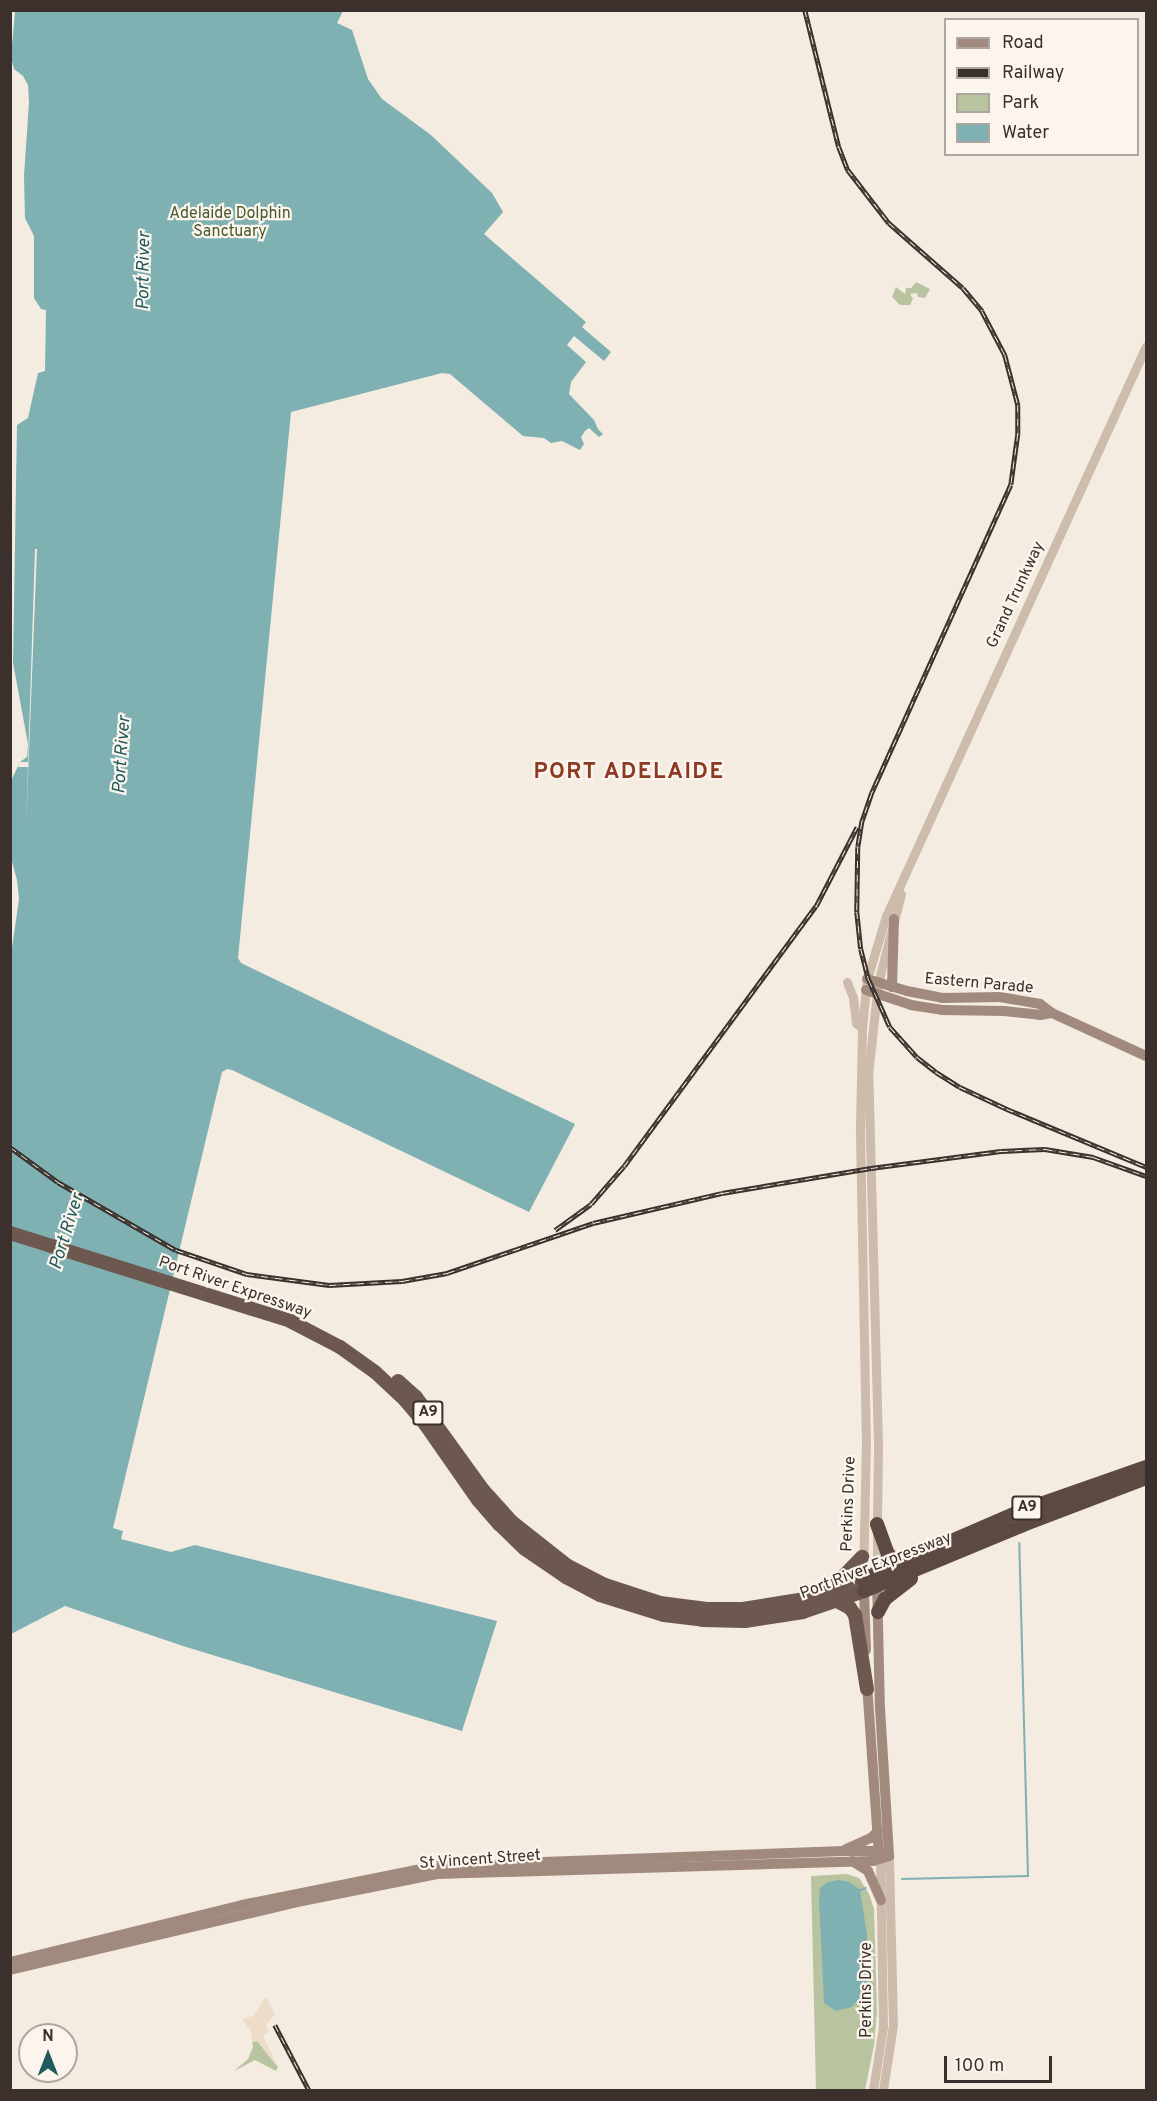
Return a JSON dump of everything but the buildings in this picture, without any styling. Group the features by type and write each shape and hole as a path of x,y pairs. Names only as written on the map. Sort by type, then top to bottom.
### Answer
{"highway":[{"name":"Port River Expressway","path":"10,1225 252,1305"},
{"name":"Port River Expressway","path":"10,1233 320,1326 344,1338 381,1365 416,1397 483,1490 512,1522 568,1566 632,1596 707,1610 773,1606 834,1596 962,1551 1146,1480"},
{"name":"Port River Expressway","path":"877,1580 912,1558 1032,1506 1146,1467"},
{"path":"877,1523 888,1554 893,1558 912,1558"},
{"path":"878,1612 885,1599 904,1582 952,1560 962,1551"},
{"path":"862,1557 834,1596 850,1608 855,1615 867,1689"}],"main road":[{"path":"892,987 894,919"},
{"name":"Eastern Parade","path":"872,987 892,987 942,998 1022,1000 1040,1004 1052,1013 1146,1056"},
{"name":"Eastern Parade","path":"872,987 942,1010 1040,1015 1052,1013"},
{"name":"Perkins Drive","path":"877,1580 882,1856"},
{"name":"Perkins Drive","path":"863,1585 867,1689 882,1856"},
{"path":"878,1831 846,1856 868,1871 881,1900"},
{"name":"St Vincent Street","path":"10,1970 286,1904 437,1874 846,1856"},
{"name":"St Vincent Street","path":"10,1962 242,1905 436,1866 882,1856"}],"street":[{"name":"Grand Trunkway","path":"872,987 886,915 1146,346"},
{"name":"Grand Trunkway","path":"872,987 913,858"},
{"path":"847,982 853,998 856,1023 862,1028"},
{"name":"Perkins Drive","path":"863,1585 866,1445 860,1127 862,1028 872,987"},
{"name":"Perkins Drive","path":"872,987 868,1127 878,1445 877,1580"},
{"name":"Perkins Drive","path":"873,2091 883,2026 882,1856"},
{"name":"Perkins Drive","path":"882,1856 893,2025 883,2091"}],"green space":[{"path":"916,282 930,289 925,298 918,297 917,293 910,294 913,299 910,305 900,305 892,297 896,287 905,294 906,288 911,288"},
{"path":"847,1874 859,1878 869,1894 874,1909 877,2012 874,2045 865,2090 816,2090 811,1876"},
{"path":"257,2041 278,2067 276,2071 255,2060 234,2071 248,2059 253,2047 252,2042"}],"shaded area":[{"path":"266,1996 275,2014 266,2025 269,2031 263,2036 278,2067 257,2041 252,2042 251,2031 242,2019 253,2016"}],"water":[{"name":"Port River","path":"15,11 343,11 337,23 352,30 368,79 382,99 431,135 492,193 503,212 484,234 586,322 582,327 611,352 604,361 574,336 567,345 586,362 571,382 569,394 594,420 603,434 599,437 589,428 581,437 584,444 580,450 562,441 551,443 544,438 523,436 450,374 442,373 291,412 238,958 241,963 575,1124 529,1212 232,1070 227,1069 222,1072 113,1528 123,1531 121,1539 171,1552 195,1545 497,1621 462,1731 183,1646 65,1606 11,1634 10,962 19,899 11,858 10,783 20,762 27,757 28,744 13,663 17,425 28,418 38,373 45,371 46,310 41,309 34,298 34,236 25,218 24,176 29,102 28,85 23,76 14,69 11,57"},
{"path":"838,1880 850,1882 860,1890 869,1966 865,1993 852,2007 836,2011 824,2003 819,1900 820,1888 828,1882"}],"pier":[{"path":"35,549 37,549 26,829 28,767 18,767 20,762 28,762"}],"waterway":[{"path":"902,1879 1028,1876 1019,1543"},
{"path":"860,1890 866,1888"}],"railway":[{"path":"805,10 839,147 848,170 889,223 963,288 982,311 1005,355 1018,405 1018,434 1011,485 872,793 862,822 858,847 857,912 861,949 869,980 890,1027 917,1057 936,1072 960,1087 1007,1109 1146,1167"},
{"path":"555,1230 591,1204 624,1166 816,906 857,827"},
{"path":"10,1147 58,1182 176,1250 247,1274 329,1285 402,1281 447,1273 593,1223 722,1193 871,1168 1001,1151 1045,1149 1093,1157 1146,1176"},
{"path":"275,2025 309,2090"}],"district":[{"name":"PORT ADELAIDE","path":"629,773"}],"park label":[{"name":"Adelaide Dolphin Sanctuary","path":"230,223"}]}
